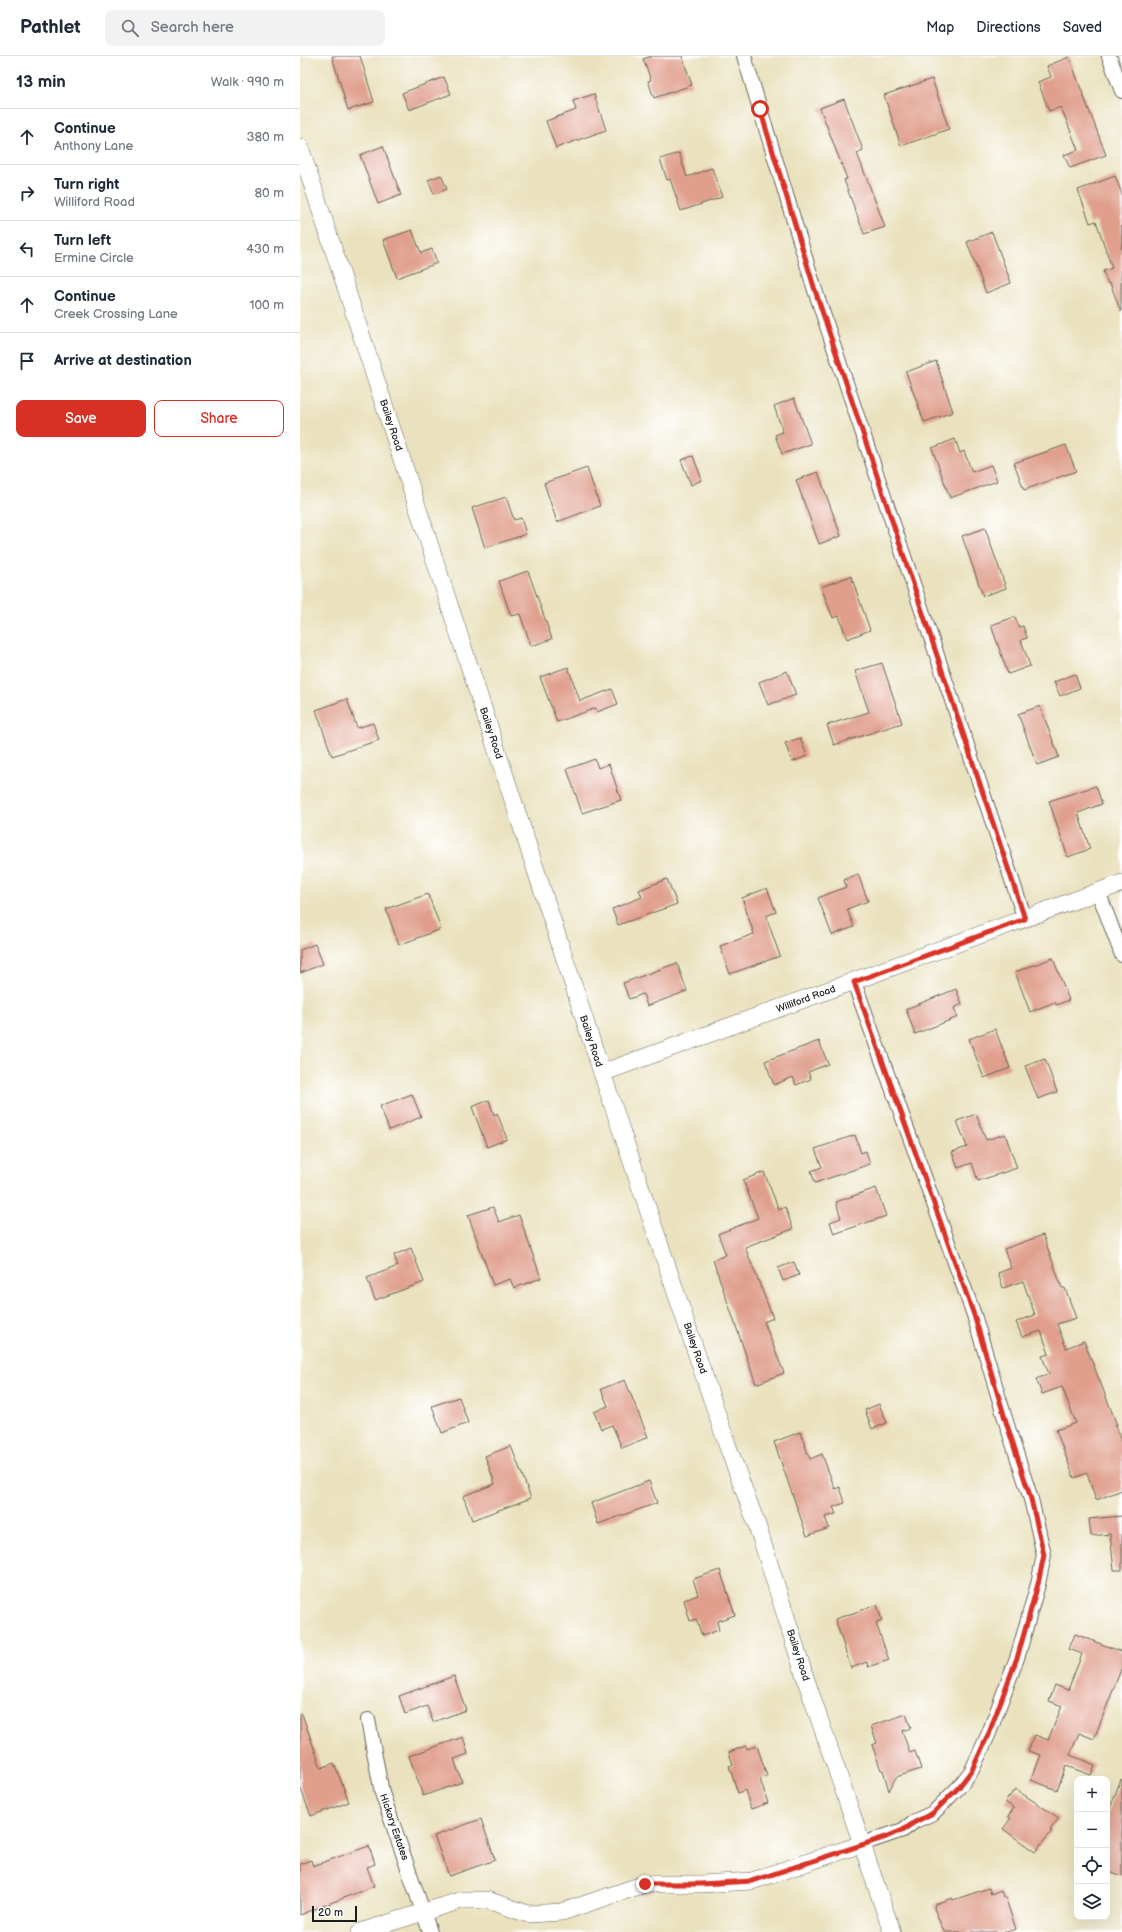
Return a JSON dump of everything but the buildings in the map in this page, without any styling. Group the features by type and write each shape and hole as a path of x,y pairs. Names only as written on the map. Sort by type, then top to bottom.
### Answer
{"street":[{"path":"744,56 814,287 1025,919"},
{"path":"1109,56 1122,90"},
{"name":"Bailey Road","path":"300,148 602,1073 728,1447 756,1525 806,1680 892,1932"},
{"name":"Williford Road","path":"602,1073 1122,883"},
{"path":"1098,891 1122,954"},
{"path":"360,1932 462,1900 487,1900 528,1914 562,1912 645,1884 701,1884 752,1881 903,1830 933,1813 959,1787 972,1770 989,1733 1018,1655 1038,1584 1044,1555 1031,1499 974,1315 854,982"},
{"name":"Hickory Estates","path":"368,1720 382,1793 430,1932"}],"route":[{"path":"645,1884 701,1884 752,1881 886,1837 903,1830 933,1813 959,1787 972,1770 989,1733 1018,1655 1038,1584 1044,1555 1040,1531 1031,1499 974,1315 854,982 1025,919 814,287 760,109"}]}
